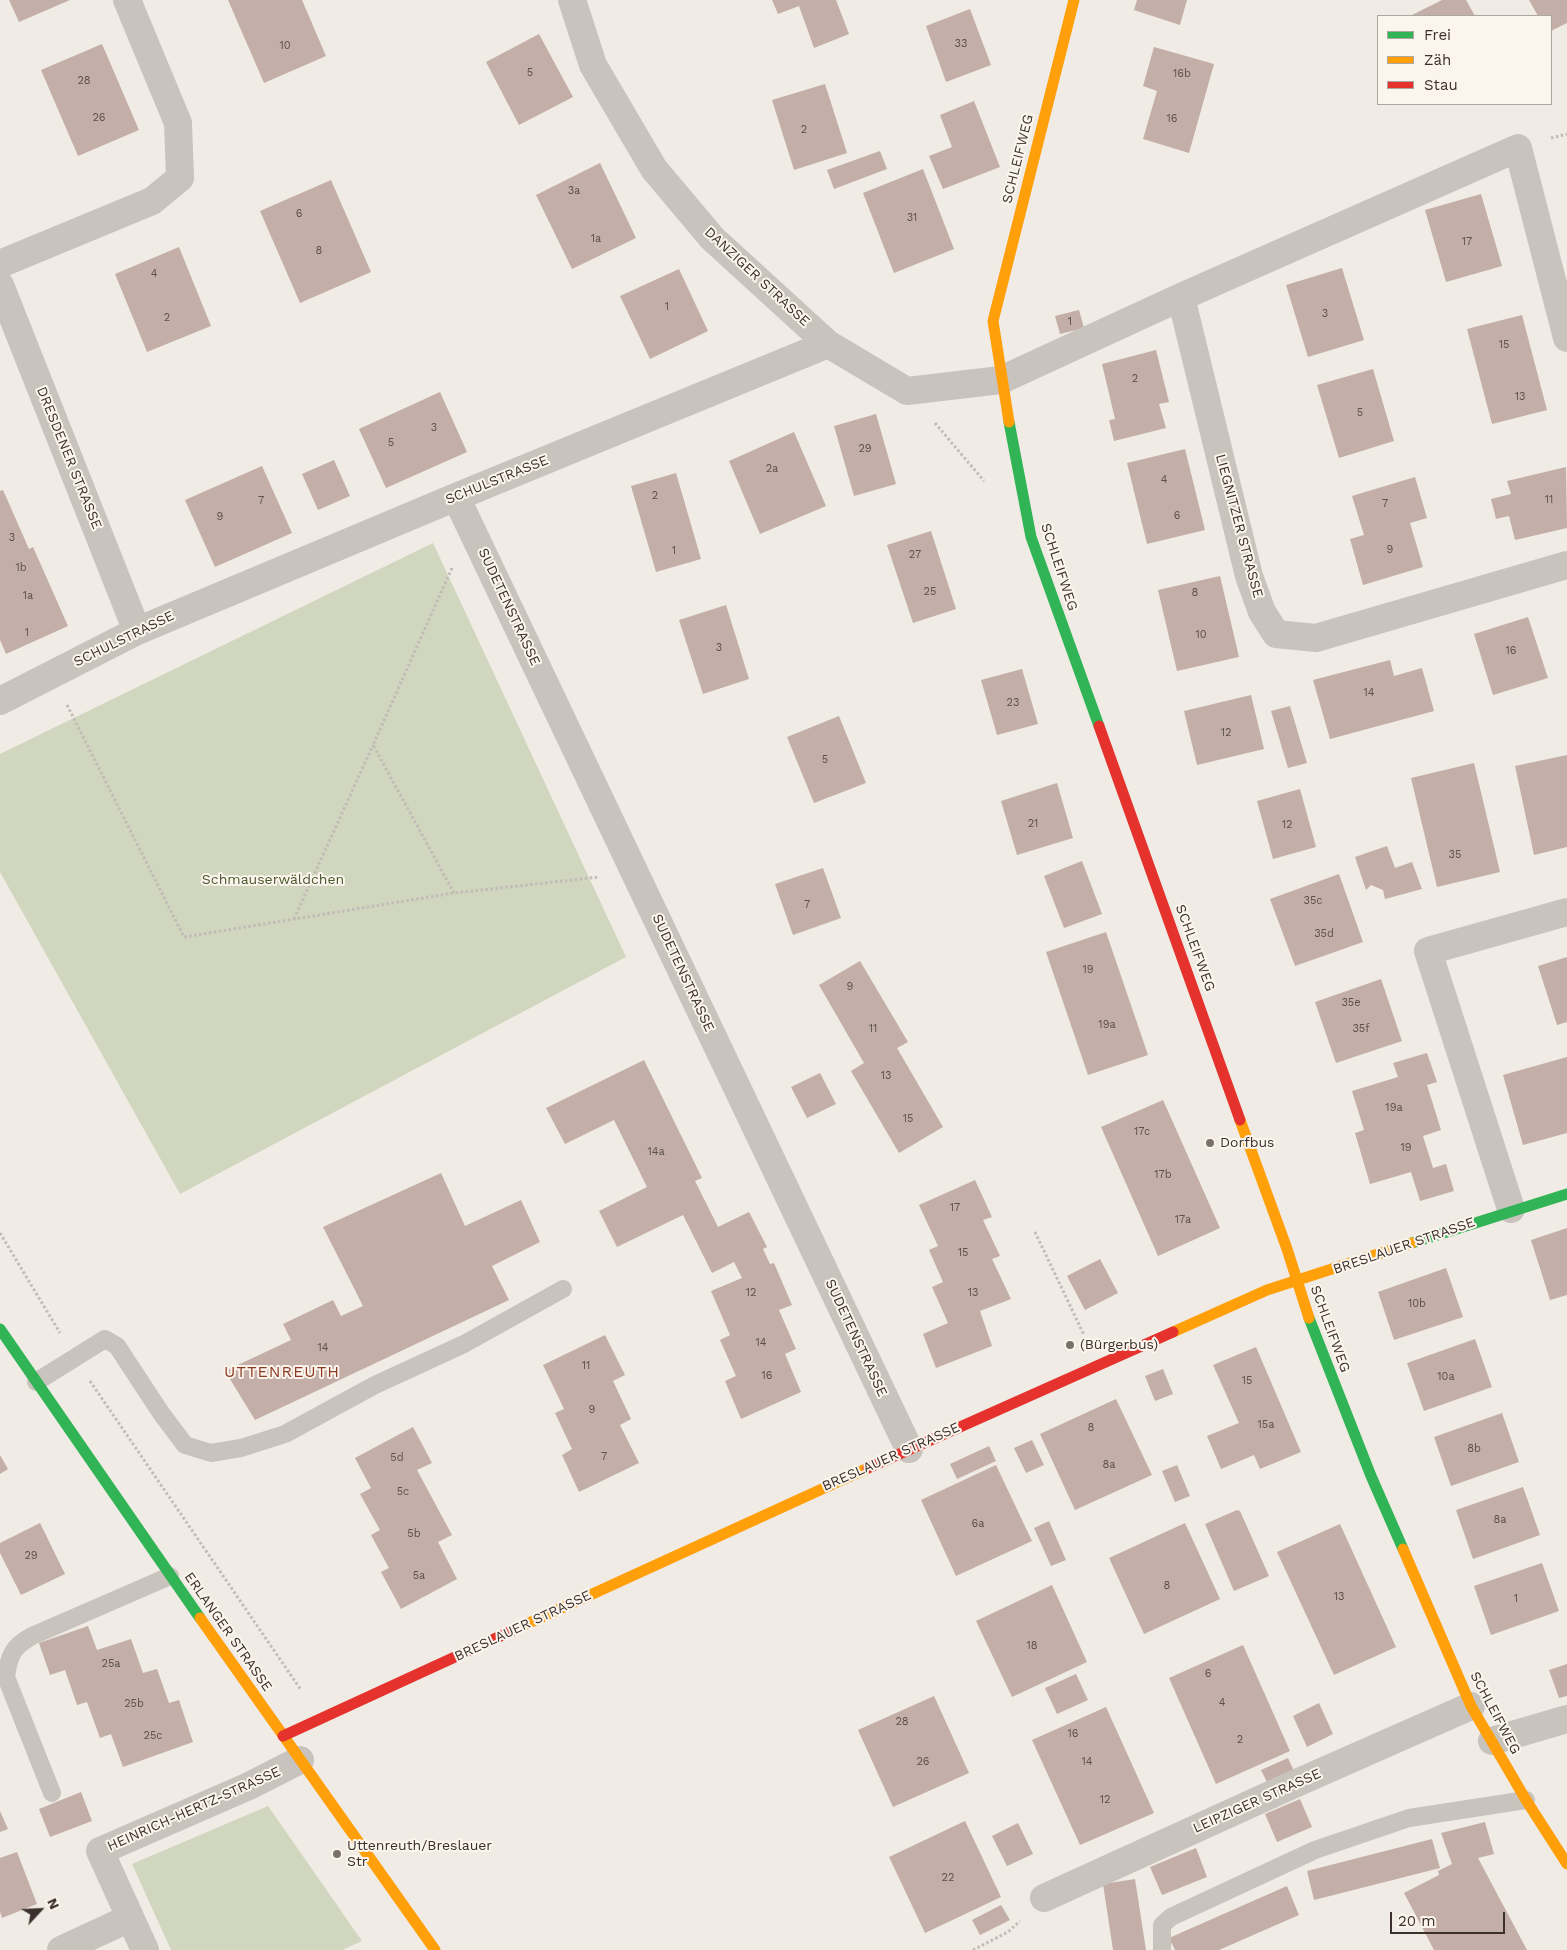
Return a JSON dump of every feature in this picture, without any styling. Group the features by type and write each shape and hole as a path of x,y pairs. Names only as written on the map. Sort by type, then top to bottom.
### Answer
{"street":[{"path":"0,264 152,201 180,178 178,123 127,0"},
{"name":"DANZIGER STRASSE","path":"572,0 593,65 654,168 712,238 828,344"},
{"name":"SCHLEIFWEG","path":"1074,0 993,321 1001,380 1031,537 1287,1249 1307,1313 1371,1476 1471,1706 1526,1800 1567,1864"},
{"path":"828,344 907,391 1001,380 1181,297 1518,148 1567,338"},
{"name":"DRESDENER STRASSE","path":"0,285 137,631"},
{"name":"LIEGNITZER STRASSE","path":"1181,297 1250,576 1262,612 1276,634 1316,638 1567,565"},
{"name":"SCHULSTRASSE","path":"0,701 137,631 828,344"},
{"name":"SUDETENSTRASSE","path":"456,497 909,1449"},
{"path":"1512,1209 1428,952 1567,912"},
{"name":"BRESLAUER STRASSE","path":"283,1736 909,1449 1267,1290 1512,1209 1567,1194"},
{"name":"ERLANGER STRASSE","path":"3,1339 36,1382 170,1576 435,1950"},
{"name":"LEIPZIGER STRASSE","path":"1044,1898 1471,1706"},
{"path":"1492,1741 1567,1719"},
{"name":"HEINRICH-HERTZ-STRASSE","path":"145,1950 100,1851 249,1786 300,1760"},
{"path":"61,1950 130,1918"}],"lane":[{"path":"36,1382 105,1339 117,1346 161,1413 185,1445 211,1453 241,1448 285,1434 376,1385 464,1344 563,1289"},
{"path":"52,1793 6,1678 8,1662 13,1650 32,1636 170,1576"},
{"path":"1162,1950 1162,1926 1171,1917 1315,1850 1410,1818 1526,1800"}],"path":[{"path":"907,391 988,486"},
{"path":"294,919 455,563 459,572"},
{"path":"66,703 184,937 454,892 606,876"},
{"path":"373,745 454,892"},
{"path":"1035,1232 1098,1365"},
{"path":"0,1233 85,1374 321,1718"},
{"path":"973,1950 1008,1932 1044,1898"}],"green space":[{"name":"Schmauserwäldchen","path":"433,543 626,957 180,1194 0,872 0,754"},
{"path":"268,1806 362,1941 342,1950 171,1950 132,1864"}],"building":[{"path":"9,0 70,0 19,22"},
{"path":"228,0 302,0 326,56 264,83"},
{"path":"772,0 836,0 849,34 814,48 799,6 778,14"},
{"path":"1137,0 1187,0 1180,25 1134,10"},
{"path":"1442,0 1466,0 1474,15 1412,15"},
{"path":"1529,0 1567,0 1567,23 1552,30 1552,15 1537,15"},
{"path":"970,9 991,65 946,82 926,26"},
{"path":"539,34 573,97 519,125 486,62"},
{"path":"102,44 139,130 78,156 41,70"},
{"path":"1154,47 1214,64 1189,153 1143,139 1157,91 1143,86"},
{"path":"825,84 847,153 794,170 772,100"},
{"path":"974,101 1000,167 943,189 929,156 952,147 940,115"},
{"path":"880,151 887,169 834,189 827,170"},
{"path":"600,163 636,238 572,269 536,195"},
{"path":"923,169 954,249 894,273 863,193"},
{"path":"331,180 371,272 300,303 260,211"},
{"path":"1481,194 1502,266 1446,282 1425,210"},
{"path":"179,247 211,326 147,352 115,274"},
{"path":"1342,268 1364,340 1308,357 1286,285"},
{"path":"679,269 708,331 650,359 620,296"},
{"path":"1079,310 1084,328 1060,334 1055,316"},
{"path":"1522,315 1547,410 1492,424 1467,329"},
{"path":"1156,350 1169,402 1159,404 1166,428 1114,441 1109,420 1115,419 1102,364"},
{"path":"1373,369 1394,441 1339,458 1317,385"},
{"path":"440,392 467,452 386,488 359,429"},
{"path":"876,414 896,484 854,496 834,426"},
{"path":"794,432 826,506 760,534 729,461"},
{"path":"1185,449 1205,530 1147,544 1127,463"},
{"path":"334,460 350,496 318,510 302,474"},
{"path":"262,466 292,533 215,567 185,500"},
{"path":"1566,467 1567,528 1515,540 1509,516 1496,519 1491,499 1511,494 1507,481"},
{"path":"676,473 701,559 656,572 631,486"},
{"path":"1415,477 1427,518 1410,523 1423,567 1363,585 1350,539 1364,535 1352,496"},
{"path":"3,490 29,549 33,547 68,626 6,654 0,640 0,491"},
{"path":"931,531 956,609 913,623 887,545"},
{"path":"1220,576 1239,657 1177,671 1158,590"},
{"path":"726,605 749,679 703,694 679,620"},
{"path":"1528,617 1548,678 1493,695 1474,634"},
{"path":"1390,660 1394,676 1422,668 1434,711 1330,739 1313,680"},
{"path":"1022,669 1038,724 997,735 981,680"},
{"path":"1251,695 1264,749 1197,765 1184,711"},
{"path":"1290,706 1307,763 1288,768 1271,711"},
{"path":"839,716 866,783 814,803 787,737"},
{"path":"1567,755 1567,847 1534,855 1515,766"},
{"path":"1474,763 1500,872 1437,887 1411,778"},
{"path":"1057,783 1073,838 1017,855 1001,801"},
{"path":"1300,789 1316,847 1273,859 1257,801"},
{"path":"1387,846 1395,868 1412,862 1422,889 1385,899 1383,890 1371,885 1366,890 1355,857"},
{"path":"1082,861 1102,914 1064,928 1044,876"},
{"path":"823,868 841,918 793,935 775,884"},
{"path":"1339,874 1363,942 1295,966 1270,899"},
{"path":"1106,932 1148,1055 1088,1075 1046,952"},
{"path":"1567,957 1567,1022 1557,1025 1538,966"},
{"path":"860,961 908,1042 897,1048 943,1127 899,1153 851,1071 864,1063 819,985"},
{"path":"1381,979 1402,1041 1336,1063 1315,1002"},
{"path":"1427,1053 1437,1082 1427,1085 1441,1130 1423,1136 1433,1168 1446,1164 1454,1191 1420,1201 1411,1172 1370,1184 1355,1133 1364,1130 1352,1091 1398,1077 1393,1063"},
{"path":"1567,1057 1567,1133 1523,1145 1503,1075"},
{"path":"644,1060 702,1178 695,1181 718,1227 749,1212 767,1247 763,1249 770,1264 774,1263 792,1305 779,1310 796,1349 785,1354 801,1392 741,1419 725,1381 736,1376 720,1340 730,1335 711,1291 742,1278 734,1262 712,1273 683,1215 617,1247 599,1211 647,1187 614,1120 565,1144 546,1108"},
{"path":"820,1073 836,1104 807,1118 791,1087"},
{"path":"1163,1100 1220,1228 1158,1256 1101,1127"},
{"path":"441,1173 465,1226 521,1200 540,1242 492,1266 509,1300 255,1420 225,1371 291,1340 283,1324 333,1300 341,1316 363,1306 323,1227"},
{"path":"975,1180 992,1217 983,1220 1000,1256 992,1259 1011,1299 980,1311 992,1346 936,1368 923,1334 948,1323 932,1287 943,1282 929,1250 938,1246 919,1205"},
{"path":"1567,1228 1567,1295 1550,1300 1531,1240"},
{"path":"1100,1259 1118,1293 1085,1310 1067,1276"},
{"path":"1446,1268 1463,1317 1394,1340 1378,1292"},
{"path":"605,1335 625,1375 613,1381 631,1419 620,1425 639,1463 579,1492 562,1455 572,1449 555,1413 564,1409 543,1365"},
{"path":"1475,1339 1492,1387 1424,1411 1407,1363"},
{"path":"1256,1347 1301,1452 1260,1469 1254,1455 1221,1469 1207,1436 1239,1423 1213,1365"},
{"path":"1163,1369 1173,1394 1155,1401 1145,1376"},
{"path":"1116,1399 1152,1475 1075,1510 1040,1434"},
{"path":"1502,1413 1519,1462 1451,1486 1434,1437"},
{"path":"413,1427 432,1463 417,1470 452,1535 438,1542 457,1579 401,1609 381,1572 389,1568 371,1535 380,1530 360,1494 371,1488 355,1458"},
{"path":"1032,1440 1044,1465 1026,1473 1014,1448"},
{"path":"989,1446 996,1461 957,1479 950,1464"},
{"path":"0,1455 8,1469 0,1474"},
{"path":"996,1465 1032,1541 956,1576 921,1500"},
{"path":"1177,1465 1190,1496 1175,1502 1162,1471"},
{"path":"1523,1487 1540,1535 1473,1559 1456,1510"},
{"path":"1237,1510 1240,1511 1269,1576 1234,1591 1205,1524"},
{"path":"1049,1521 1066,1560 1051,1566 1034,1528"},
{"path":"40,1523 65,1574 21,1595 0,1553 0,1543"},
{"path":"1185,1523 1220,1599 1144,1634 1109,1558"},
{"path":"1340,1524 1396,1647 1334,1675 1277,1552"},
{"path":"1542,1563 1559,1611 1491,1635 1474,1586"},
{"path":"1052,1585 1087,1662 1012,1697 976,1621"},
{"path":"88,1626 97,1650 131,1639 143,1673 157,1669 169,1703 179,1700 193,1742 123,1767 111,1734 100,1738 87,1702 77,1705 65,1670 50,1675 39,1643"},
{"path":"1243,1645 1290,1751 1216,1784 1169,1678"},
{"path":"1567,1664 1567,1696 1559,1698 1549,1670"},
{"path":"1076,1674 1088,1700 1057,1714 1045,1688"},
{"path":"934,1696 969,1773 893,1807 858,1730"},
{"path":"1319,1703 1333,1734 1307,1747 1293,1716"},
{"path":"1106,1707 1154,1813 1080,1845 1032,1740"},
{"path":"1288,1758 1294,1771 1267,1782 1261,1770"},
{"path":"81,1792 92,1821 50,1837 39,1809"},
{"path":"1300,1799 1312,1827 1277,1842 1265,1814"},
{"path":"0,1811 8,1829 0,1832"},
{"path":"965,1821 1001,1897 925,1933 889,1857"},
{"path":"1485,1822 1494,1854 1478,1858 1527,1950 1434,1950 1404,1893 1439,1875 1438,1871 1452,1864 1441,1833"},
{"path":"1018,1823 1033,1854 1007,1866 992,1836"},
{"path":"1432,1839 1440,1868 1314,1900 1307,1871"},
{"path":"1196,1848 1207,1877 1162,1895 1150,1867"},
{"path":"17,1852 37,1904 2,1918 0,1912 0,1858"},
{"path":"1135,1879 1146,1950 1113,1950 1103,1884"},
{"path":"1287,1886 1299,1915 1219,1950 1175,1950 1169,1938"},
{"path":"1001,1905 1010,1920 980,1935 972,1920"}],"traffic: fast":[{"path":"1009,422 1031,537 1099,726"},
{"path":"1412,1243 1567,1194"},
{"path":"1309,1318 1371,1476 1403,1549"},
{"path":"0,1329 200,1618"}],"traffic: slow":[{"path":"1009,422 993,321 1074,0"},
{"path":"1240,1120 1287,1249 1309,1318"},
{"path":"1173,1332 1267,1290 1412,1243"},
{"path":"518,1628 868,1468"},
{"path":"1403,1549 1471,1706 1526,1800 1567,1864"},
{"path":"200,1618 435,1950"}],"traffic: jam":[{"path":"1099,726 1240,1120"},
{"path":"868,1468 1173,1332"},
{"path":"283,1736 518,1628"}],"place":[{"name":"Dorfbus","path":"1210,1143"},
{"name":"(Bürgerbus)","path":"1070,1345"},
{"name":"Uttenreuth/Breslauer Str","path":"337,1854"}],"district":[{"name":"UTTENREUTH","path":"282,1372"}]}
